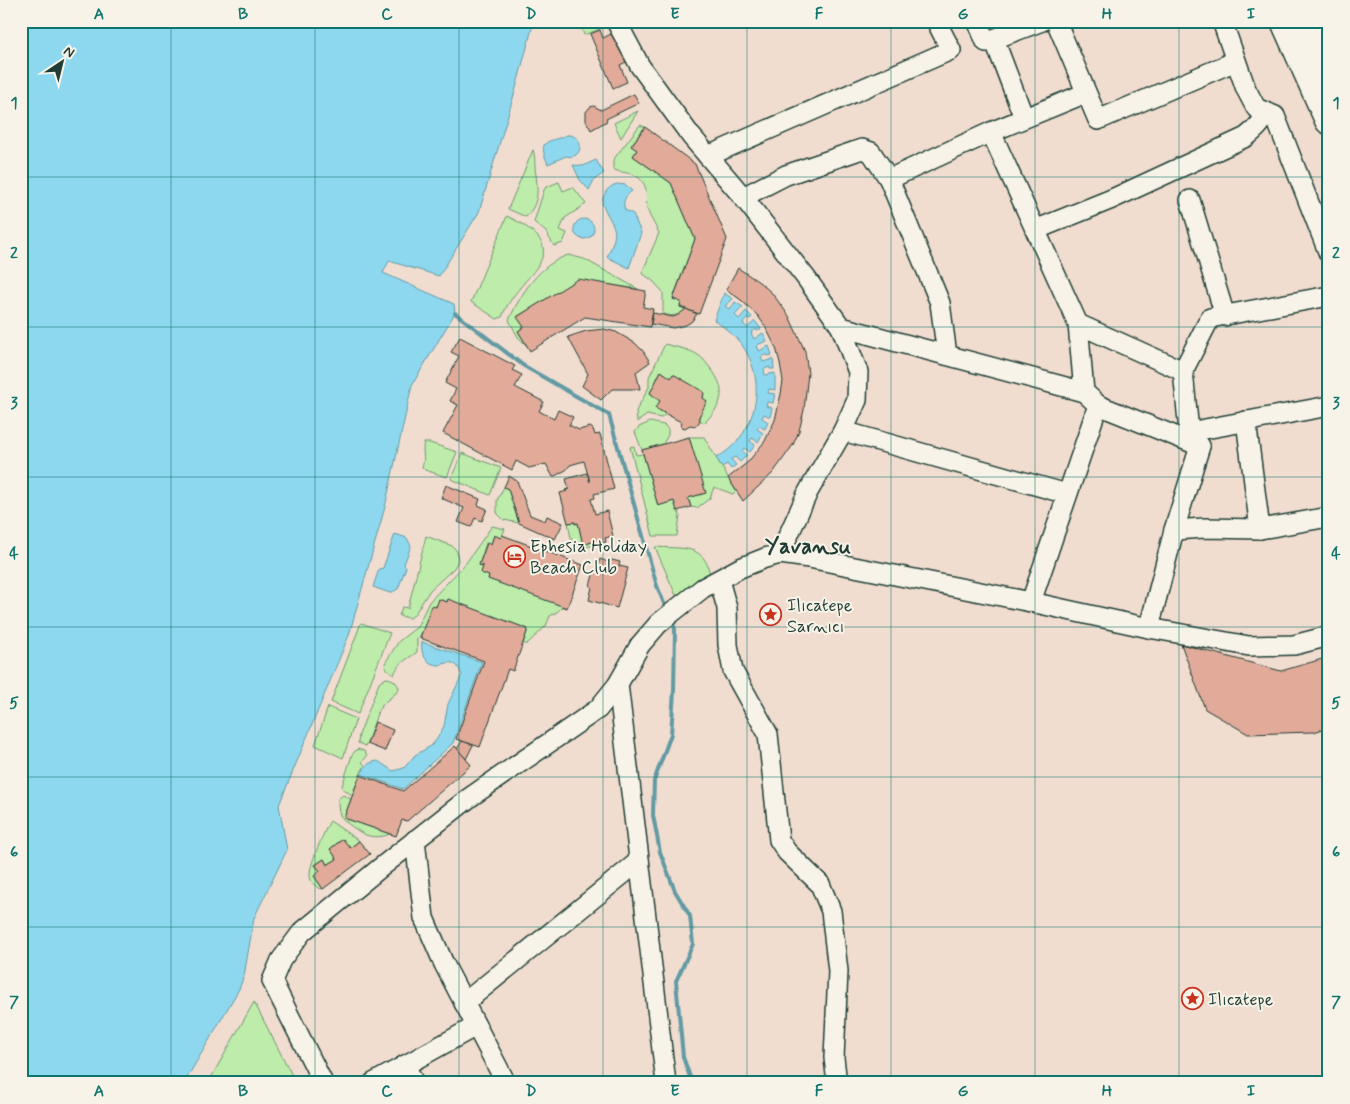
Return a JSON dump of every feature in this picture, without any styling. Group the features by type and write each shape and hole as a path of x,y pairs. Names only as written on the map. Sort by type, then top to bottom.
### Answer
{"highway":[{"path":"1285,21 1329,120"},
{"path":"1311,21 1329,61"}],"street":[{"path":"616,21 640,66 691,136 743,197 806,278 841,327 858,372 857,400 844,431 808,492 780,554"},
{"path":"708,156 951,50 936,21"},
{"path":"977,21 986,42 1042,21"},
{"path":"1056,21 1098,120 1236,61"},
{"path":"1222,21 1246,89 1256,108 1275,116 1329,254"},
{"path":"994,39 1024,118"},
{"path":"889,179 990,132 1086,93"},
{"path":"1035,230 1112,199 1246,137 1264,119 1266,112"},
{"path":"990,132 1078,324 1084,392"},
{"path":"743,197 786,175 862,149 872,152 889,179 940,303 947,355"},
{"path":"1190,200 1225,316"},
{"path":"1149,628 1174,530 1194,439 1183,370 1210,318 1329,296"},
{"path":"1078,324 1183,370"},
{"path":"841,327 1084,392 1098,405 1194,439 1246,422 1329,406"},
{"path":"1031,602 1098,405"},
{"path":"1246,422 1260,529"},
{"path":"844,431 1067,494"},
{"path":"1174,530 1204,528 1260,529 1329,518"},
{"path":"322,1083 272,981 281,960 302,932 469,798 598,709 618,684 640,645 659,623 703,588 740,568 780,554 858,566 1149,628 1249,646 1294,645 1329,636"},
{"path":"719,580 728,608 728,645 733,671 768,734 779,840 787,852 820,884 831,910 838,972 834,1058 837,1083"},
{"path":"618,684 666,1083"},
{"path":"415,840 424,918 444,964 506,1083"},
{"path":"464,1003 639,861"},
{"path":"373,1083 476,1026"},
{"path":"405,1065 414,1083"}],"green space":[{"path":"579,21 609,21 611,25 584,35"},
{"path":"638,111 621,138 614,123"},
{"path":"640,125 645,127 631,145 637,150 633,156 671,183 695,239 673,298 681,302 680,307 686,309 676,315 663,314 663,292 642,273 659,233 647,208 645,186 636,176 613,169 613,160"},
{"path":"533,150 537,197 526,217 508,209"},
{"path":"559,182 563,191 573,187 586,204 565,218 560,230 567,233 563,243 554,246 546,232 534,222 544,190 546,187"},
{"path":"507,216 529,229 541,241 543,252 539,263 531,275 510,301 502,317 497,319 471,302"},
{"path":"568,255 584,259 638,289 578,280 518,316 524,327 518,331 527,346 518,337 509,320 519,300 532,281 548,266"},
{"path":"665,344 698,355 705,361 720,384 721,398 719,404 704,423 699,417 704,392 673,375 671,378 661,371 650,393 660,401 655,408 665,415 661,418 647,415 637,422 636,411 649,387 649,377"},
{"path":"650,422 664,425 668,429 668,435 663,444 642,450 635,432 639,427"},
{"path":"689,437 704,437 736,491 733,494 714,487 710,498 697,508 691,507 688,498 705,493"},
{"path":"424,443 430,443 457,452 447,477 425,470 422,467"},
{"path":"634,446 636,455 643,454 658,505 674,501 680,516 677,536 653,536 630,447"},
{"path":"462,453 501,468 490,495 451,479"},
{"path":"504,487 508,489 519,523 504,520 497,513 497,500"},
{"path":"575,522 575,524 578,523 583,544 592,542 593,546 579,547 572,543 568,523"},
{"path":"492,526 505,529 501,538 494,536 491,544 486,543 479,565 563,606 550,616 546,626 527,644 523,644 528,629 448,600 436,607 432,605 420,638 419,636 417,638 417,652 400,664 394,675 386,668 385,663 399,641 417,627 429,602 466,563"},
{"path":"426,536 452,546 457,551 458,561 454,568 430,590 414,615 410,618 399,616 402,607 408,608"},
{"path":"655,547 683,548 698,553 708,565 710,576 678,600"},
{"path":"361,623 390,633 358,714 331,702"},
{"path":"386,678 394,681 399,688 378,711 368,744 365,746 358,743 359,735 379,683"},
{"path":"328,707 356,719 343,758 315,745"},
{"path":"357,749 364,751 367,756 362,762 365,765 352,795 343,789 342,786 352,755"},
{"path":"343,795 351,799 344,818 390,834 378,837 369,836 348,823 342,818 338,809 338,799"},
{"path":"330,821 359,841 350,848 342,839 330,849 337,859 327,865 324,859 315,865 320,871 323,889 313,884 310,879 310,873 321,839"},
{"path":"254,1002 296,1083 208,1083"}],"water":[{"path":"21,21 534,21 479,212 439,276 389,261 383,273 454,304 455,313 412,385 385,507 349,635 279,805 287,850 254,918 244,976 239,989 184,1083 21,1083"},
{"path":"567,135 577,139 580,147 579,151 576,155 566,156 548,164 543,150 544,146 550,141"},
{"path":"596,160 604,173 594,180 589,190 580,180 573,165 583,166"},
{"path":"617,184 626,185 632,191 625,199 624,207 625,210 633,214 641,233 629,268 607,257 615,234 613,224 602,203 606,191"},
{"path":"584,219 591,222 594,229 591,236 584,239 577,236 574,229 577,222"},
{"path":"724,293 733,299 725,306 730,310 735,302 743,307 735,315 739,319 746,311 752,317 743,323 747,328 755,321 761,329 757,331 756,329 751,333 754,339 763,333 767,341 757,345 759,351 769,346 772,355 768,356 767,354 761,357 763,362 773,359 774,369 770,369 770,367 764,369 765,375 775,373 775,390 769,389 768,393 775,394 773,403 767,402 766,406 772,408 770,417 764,414 762,418 768,422 765,429 759,426 757,429 763,433 758,442 752,438 750,441 755,445 750,452 744,448 742,451 747,455 740,462 735,457 731,459 736,465 731,469 727,464 722,467 716,458 739,439 747,427 756,400 756,385 754,371 743,346 714,320"},
{"path":"395,534 407,538 411,546 398,589 390,593 373,587 379,569 383,568"},
{"path":"422,642 482,662 453,743 403,789 361,774 367,765 378,761 393,771 404,768 415,755 431,746 444,726 448,704 462,675 453,663 439,665 427,661 423,654"}],"building":[{"path":"600,30 603,38 615,32 628,61 620,65 627,82 613,88 590,34"},
{"path":"634,94 639,103 606,119 607,121 591,130 586,121 586,112 590,107 594,106 601,110"},
{"path":"645,127 695,164 727,239 699,314 680,307 681,302 673,299 695,239 671,183 633,156 637,150 631,146"},
{"path":"738,268 772,293 789,316 805,351 808,373 804,410 799,431 793,445 773,473 743,501 728,478 748,462 765,441 775,420 783,381 776,348 765,326 758,316 726,289"},
{"path":"578,279 646,291 643,307 653,309 650,327 585,317 530,351 518,331 524,327 517,317"},
{"path":"686,309 697,314 686,325 673,328 651,324 653,313 673,317"},
{"path":"604,329 616,332 635,343 650,362 636,372 640,389 612,389 601,400 582,386 588,374 568,337 586,331"},
{"path":"460,337 515,366 512,370 522,375 515,387 544,402 539,411 554,419 558,410 573,417 569,425 579,430 590,427 595,435 600,434 614,489 594,494 595,498 591,499 595,514 607,511 613,536 605,538 606,542 593,546 592,542 583,545 578,523 568,523 560,493 569,489 566,479 587,473 590,482 584,461 570,465 566,470 553,477 546,464 529,468 516,461 512,470 443,433 458,405 450,401 456,389 445,383 459,356 451,352"},
{"path":"661,371 671,378 673,374 704,392 703,398 707,401 699,417 700,420 695,426 682,427 681,422 655,408 660,401 650,393"},
{"path":"689,437 706,493 688,498 691,507 677,511 674,501 658,506 642,450"},
{"path":"509,476 517,481 530,515 545,521 547,516 563,523 555,539 519,523 508,489 504,487"},
{"path":"446,485 480,499 478,505 487,509 482,521 475,518 471,527 458,522 464,508 441,498"},
{"path":"494,535 501,538 502,535 583,565 567,608 488,579 489,576 481,573 483,566 479,565 487,543 491,544"},
{"path":"600,559 608,562 608,559 620,562 619,566 628,568 617,608 589,600 594,571 596,572"},
{"path":"439,599 447,602 448,599 528,629 513,671 508,669 480,747 456,739 484,661 420,638 432,605 436,607"},
{"path":"1181,644 1281,671 1329,657 1329,727 1314,732 1248,734 1205,709"},
{"path":"375,722 393,730 385,751 367,744"},
{"path":"462,741 473,745 466,759 457,749"},
{"path":"455,746 471,765 407,821 402,820 396,836 344,818 360,775 403,791"},
{"path":"343,839 350,848 359,841 370,854 323,889 314,876 320,871 315,865 324,859 327,865 337,859 330,849"}],"waterway":[{"path":"455,313 524,366 609,415 657,586 667,611"},
{"path":"671,619 675,629 671,734 654,781 653,815 660,852 675,891 690,916 693,944 676,981 683,1057 692,1083"}],"place":[{"name":"Ephesia Holiday Beach Club","path":"514,556"},
{"name":"Ilıcatepe Sarnıcı","path":"771,615"},
{"name":"Ilıcatepe","path":"1192,999"}],"district":[{"name":"Yavansu","path":"808,545"}]}
